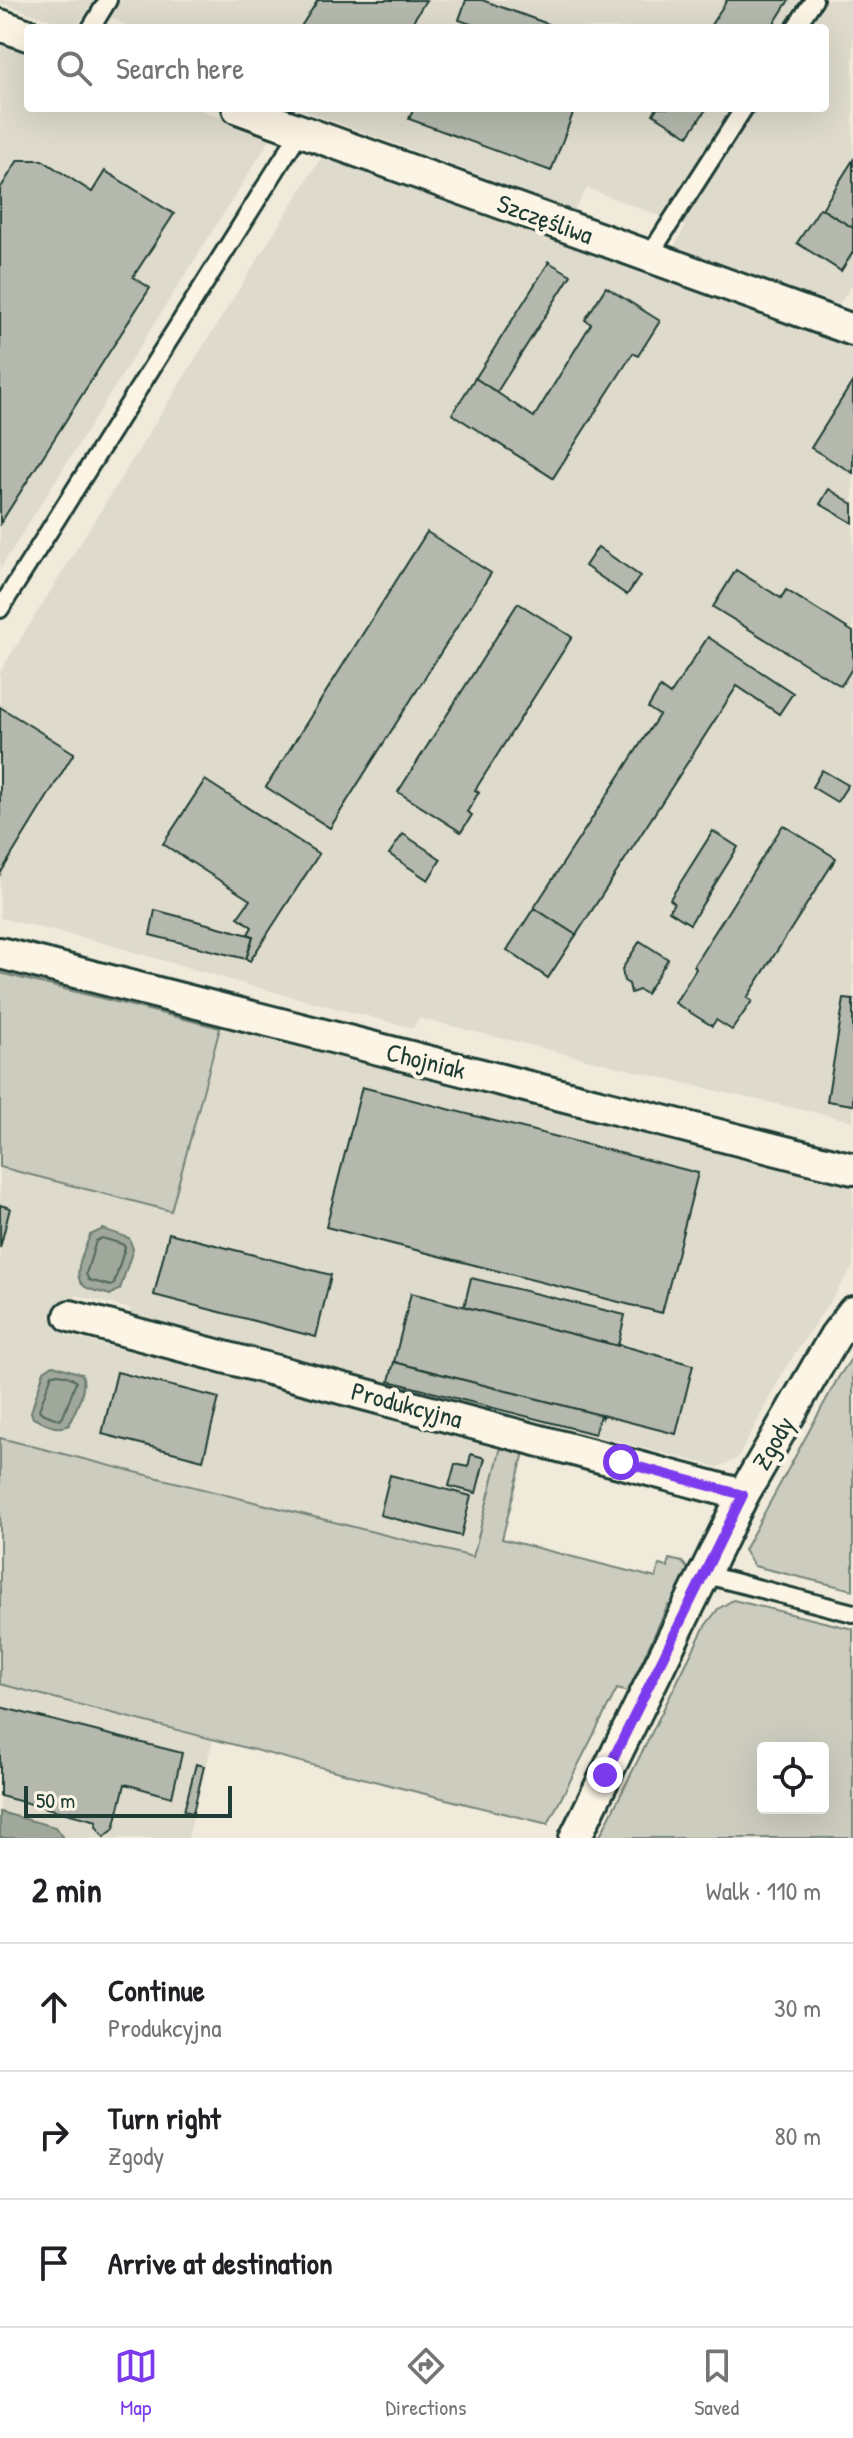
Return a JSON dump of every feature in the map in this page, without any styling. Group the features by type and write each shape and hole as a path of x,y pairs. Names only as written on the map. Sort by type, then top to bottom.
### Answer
{"street":[{"path":"0,25 24,34"},
{"name":"Szczęśliwa","path":"249,112 853,330"},
{"name":"Chojniak","path":"0,953 853,1169"},
{"name":"Zgody","path":"575,1838 743,1495 835,1336 853,1312"},
{"name":"Produkcyjna","path":"70,1316 743,1495"}],"lane":[{"path":"93,24 108,0"},
{"path":"798,24 814,0"},
{"path":"649,256 741,112"},
{"path":"0,609 301,130"},
{"path":"703,1574 853,1613"}],"shaded area":[{"path":"0,0 853,0 853,283 838,306 675,246 685,226 587,188 574,210 309,112 829,112 829,24 124,24 90,6 79,24 64,24 0,3"},
{"path":"0,39 24,48 24,112 207,112 273,135 0,569"},
{"path":"324,153 853,349 853,1121 419,1018 413,1028 89,939 0,918 0,672"},
{"path":"0,973 220,1028 171,1211 0,1167"},
{"path":"220,1028 853,1184 853,1267 784,1370 738,1458 718,1467 128,1316 131,1309 76,1295 65,1335 502,1445 473,1557 0,1438 0,1167 170,1211"},
{"path":"853,1356 853,1590 754,1566 744,1550"},
{"path":"0,1438 473,1557 502,1443 525,1448 502,1539 656,1578 659,1565 668,1567 669,1559 682,1562 691,1572 673,1607 668,1605 628,1692 617,1689 548,1824 0,1684"},
{"path":"733,1600 853,1629 853,1838 599,1838 705,1626 718,1609"},
{"path":"0,1684 213,1739 188,1838 0,1838"}],"water":[{"path":"103,1229 129,1238 133,1249 120,1289 110,1295 87,1288 78,1276 90,1235"},
{"path":"53,1365 82,1374 82,1393 69,1425 64,1427 55,1427 33,1418 31,1412 44,1371"},
{"path":"0,1812 55,1827 63,1838 0,1838"}],"building":[{"path":"318,0 426,0 411,24 303,24"},
{"path":"466,0 482,0 548,24 470,24 459,20"},
{"path":"727,0 789,0 774,24 712,24"},
{"path":"412,112 573,112 551,171 409,119"},
{"path":"654,112 704,112 688,136 653,114"},
{"path":"18,160 42,160 92,192 105,171 174,214 133,277 150,288 0,524 0,189"},
{"path":"853,160 853,228 822,209"},
{"path":"820,208 853,228 853,252 841,271 797,243"},
{"path":"549,262 571,275 497,392 475,379"},
{"path":"606,287 660,321 638,356 633,353 553,478 452,414 475,378 534,417 591,324 585,320"},
{"path":"853,381 853,473 811,448"},
{"path":"829,489 853,504 853,523 820,504"},
{"path":"427,532 491,573 330,828 266,787"},
{"path":"598,547 640,576 627,595 585,566"},
{"path":"736,570 781,598 786,590 853,632 853,667 841,686 713,607"},
{"path":"518,603 572,637 475,790 479,792 467,812 472,815 461,832 398,792"},
{"path":"708,637 793,693 779,714 737,686 576,935 534,908 659,715 648,708 660,688 670,695"},
{"path":"0,707 74,753 0,874"},
{"path":"822,770 848,785 837,802 812,787"},
{"path":"205,780 319,854 250,961 246,959 253,936 248,934 252,927 238,917 250,900 163,844"},
{"path":"783,825 836,858 747,998 752,1001 732,1030 716,1020 712,1026 675,1003 696,969 694,965"},
{"path":"713,831 738,847 690,924 669,911 674,903 670,899"},
{"path":"403,834 441,859 428,880 389,854"},
{"path":"534,908 576,935 548,978 507,950"},
{"path":"155,910 253,936 246,959 150,935"},
{"path":"640,941 668,959 646,994 639,990 631,993 622,969"},
{"path":"844,999 853,1000 853,1105 827,1101"},
{"path":"362,1087 698,1173 662,1313 326,1227"},
{"path":"0,1205 10,1208 0,1248"},
{"path":"169,1233 331,1275 316,1337 154,1295"},
{"path":"471,1278 625,1315 618,1346 464,1307"},
{"path":"411,1293 693,1365 676,1434 602,1415 602,1418 394,1362"},
{"path":"394,1362 600,1415 595,1434 389,1381"},
{"path":"117,1372 219,1398 203,1460 102,1434"},
{"path":"471,1454 485,1458 476,1493 449,1486 455,1464 468,1467"},
{"path":"390,1475 471,1496 461,1536 380,1515"},
{"path":"0,1707 182,1753 172,1797 125,1784 115,1825 104,1837 96,1826 97,1821 0,1796"},
{"path":"196,1764 204,1766 193,1813 184,1811"}],"route":[{"path":"605,1775 743,1495 621,1462"}]}
